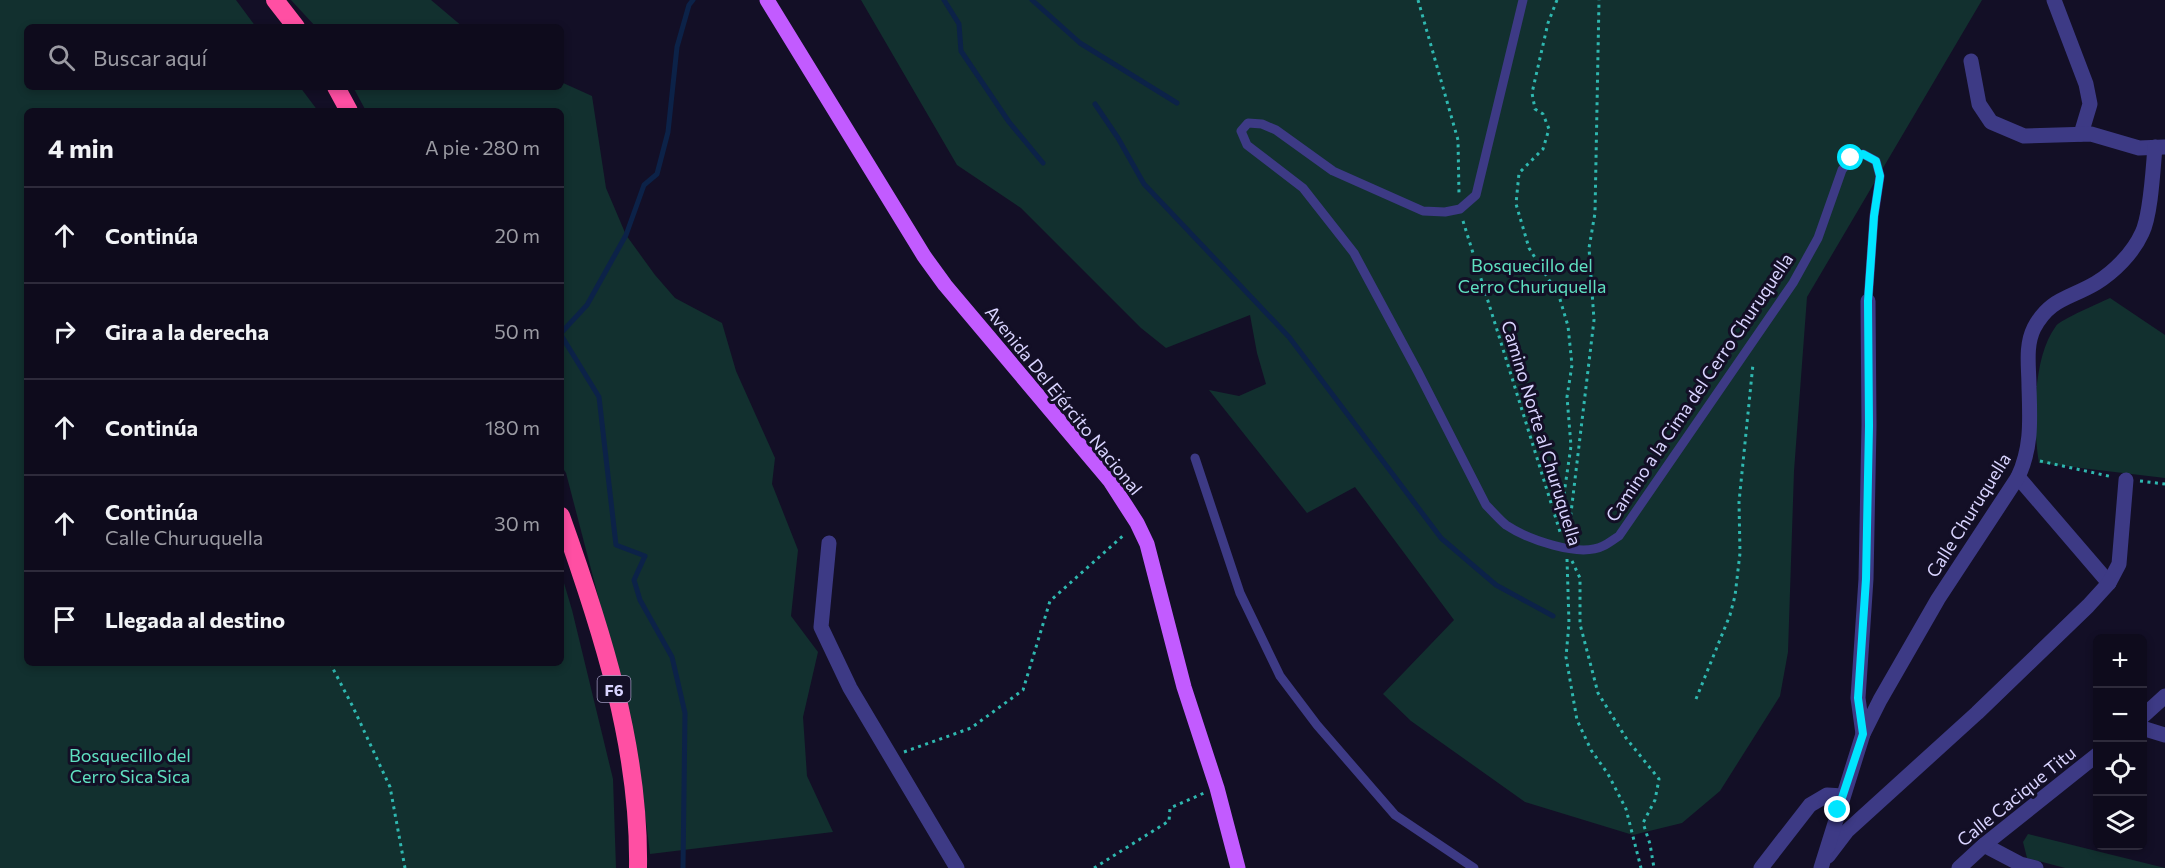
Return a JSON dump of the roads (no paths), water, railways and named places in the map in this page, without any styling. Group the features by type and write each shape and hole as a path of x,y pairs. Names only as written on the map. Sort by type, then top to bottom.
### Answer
{"highway":[{"path":"275,0 294,24"},
{"path":"338,90 347,108"},
{"name":"F6","path":"564,524 585,584 620,708 634,787 638,868"}],"main road":[{"name":"Avenida Del Ejército Nacional","path":"767,0 924,256 945,285 1110,482 1137,523 1147,544 1184,687 1217,788 1238,868"}],"street":[{"path":"2054,0 2086,84 2090,104 2081,134"},
{"path":"1971,61 1979,104 1990,122 2024,135 2091,134 2139,148 2160,147"},
{"name":"Calle Churuquella","path":"1822,864 1863,734 1938,599 2018,477 2027,458 2030,433 2028,351 2033,331 2044,312 2056,302 2097,283 2125,259 2143,232 2160,147"},
{"path":"1863,734 1858,698 1866,579 1869,426 1868,301"},
{"path":"2018,477 2109,583"},
{"path":"1822,864 1847,831 1986,705 2109,583 2119,564 2126,480"},
{"path":"828,543 821,627 850,688 957,868"},
{"path":"2147,712 2165,696"},
{"path":"2147,730 2165,735"},
{"name":"Calle Cacique Titu","path":"1959,868 2093,757"},
{"path":"1761,868 1810,805 1827,795 1843,796"},
{"path":"1984,845 2020,864 2036,868"}],"lane":[{"name":"Camino a la Cima del Cerro Churuquella","path":"1523,0 1476,195 1460,209 1445,212 1423,211 1333,171 1276,130 1262,124 1248,123 1241,131 1247,145 1303,188 1354,253 1486,505 1508,526 1543,542 1566,549 1602,547 1619,536 1793,283 1818,238 1842,170 1851,158 1863,154 1876,161 1880,176 1874,216 1868,301"},
{"path":"1195,458 1240,593 1280,676 1317,725 1395,816 1474,868"}],"waterway":[{"path":"564,330 587,305 626,235 644,185 657,174 668,132 677,47 689,5 693,0"},
{"path":"944,0 959,24 961,51 1009,122 1043,163"},
{"path":"1032,0 1080,43 1177,103"},
{"path":"1095,104 1118,138 1144,184 1289,337 1441,538 1496,585 1553,616"},
{"path":"564,340 599,397 616,545 645,556 634,580 640,600 672,657 685,713 683,868"}],"park label":[{"name":"Bosquecillo del Cerro Churuquella","path":"1532,275"},
{"name":"Bosquecillo del Cerro Sica Sica","path":"130,765"}]}
